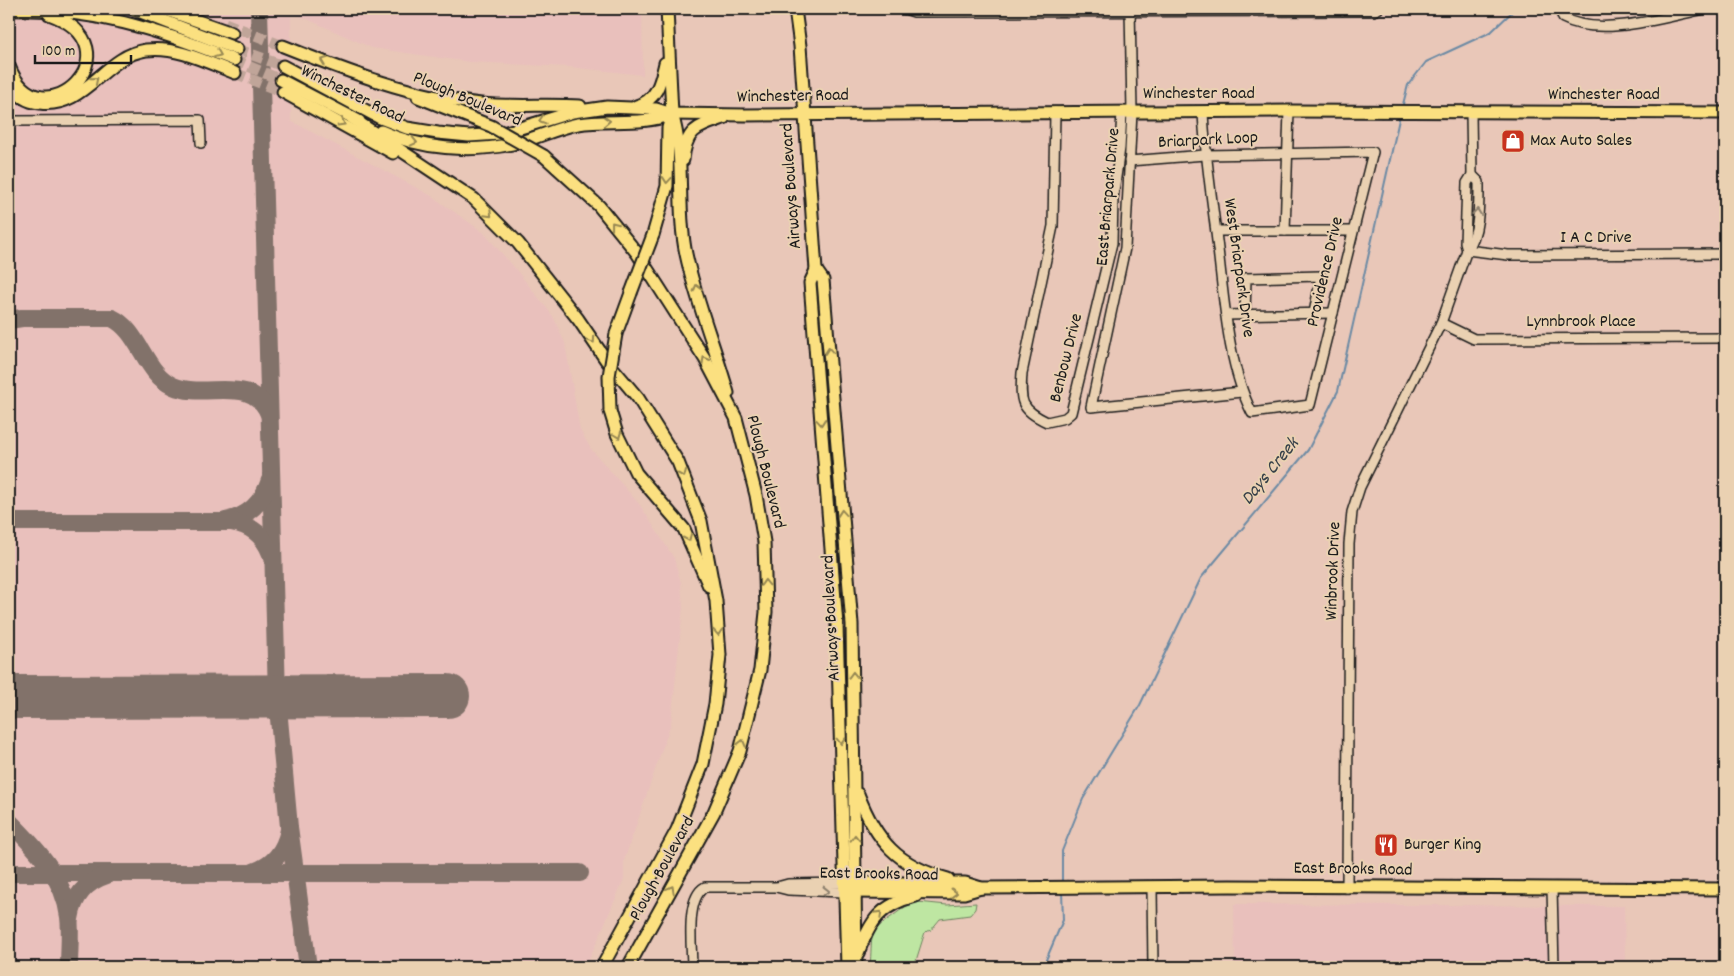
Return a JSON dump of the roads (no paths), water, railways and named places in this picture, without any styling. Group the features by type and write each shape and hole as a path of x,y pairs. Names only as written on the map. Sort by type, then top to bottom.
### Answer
{"main road":[{"path":"9,66 17,82 24,89 46,97 67,92 76,85 84,73 88,50 84,38 73,26 36,9"},
{"path":"9,10 36,9 115,19 235,54 133,9"},
{"path":"164,9 232,33"},
{"path":"186,9 225,23"},
{"path":"667,9 672,114 677,129 680,200 686,254 736,418"},
{"name":"Airways Boulevard","path":"795,9 800,46 816,270 810,283 837,625 850,887 856,962"},
{"path":"283,46 365,77 448,99 480,104 607,107"},
{"path":"634,106 646,104 655,95 662,79 669,46"},
{"path":"9,83 23,98 36,103 61,103 75,96 114,63 146,50 186,54 235,73"},
{"name":"Winchester Road","path":"283,66 378,117 407,128 470,136 500,134 564,114 607,107 634,106 656,109 672,114 732,115 1289,111 1470,113 1725,112"},
{"name":"Plough Boulevard","path":"365,77 492,126 544,156 599,206 636,253 705,359 736,418 756,495 764,542 766,612 760,670 740,751 714,812 628,967"},
{"name":"Winchester Road","path":"281,80 352,118 407,140 430,145 473,148 513,144 576,124 608,120 658,120 672,114"},
{"path":"284,92 316,108 425,172 452,183"},
{"path":"672,114 668,128 667,186 654,235 616,334 608,376 610,411 617,434 636,474 684,529 716,601"},
{"path":"680,200 683,157 687,139 694,129 732,115"},
{"path":"352,118 452,183"},
{"name":"Plough Boulevard","path":"452,183 474,199 518,243 578,319 606,360 638,398 678,462 701,521 716,601 720,655 715,704 703,764 677,830 602,967"},
{"name":"Airways Boulevard","path":"816,270 823,280 852,624 855,786 847,967"},
{"path":"855,786 878,836 895,854 922,871 964,883"},
{"name":"East Brooks Road","path":"850,887 964,883 981,888 1725,889"},
{"name":"East Brooks Road","path":"850,887 926,894 964,893 981,888"},
{"path":"856,962 869,927 881,912 900,900 926,894"}],"street":[{"path":"905,9 914,12 1376,10"},
{"path":"1560,9 1563,18 1576,23 1624,25 1704,9"},
{"path":"1127,112 1129,11"},
{"path":"1285,231 1289,111"},
{"name":"Benbow Drive","path":"1055,112 1053,226 1022,373 1020,397 1025,408 1047,422 1066,418 1071,414 1112,243 1113,199 1127,112"},
{"name":"East Briarpark Drive","path":"1127,112 1129,161 1124,248 1091,407 1242,392"},
{"name":"West Briarpark Drive","path":"1203,112 1205,156 1226,315 1242,392"},
{"name":"Winbrook Drive","path":"1347,888 1349,550 1352,512 1360,487 1441,323 1467,250 1472,244 1479,182 1472,175 1470,113"},
{"path":"9,121 200,120 201,143"},
{"name":"Providence Drive","path":"1242,392 1252,413 1310,405 1373,152 1288,154"},
{"name":"Briarpark Loop","path":"1129,161 1205,156 1288,154"},
{"path":"1216,231 1352,231"},
{"name":"I A C Drive","path":"1467,250 1508,255 1725,254"},
{"path":"1245,315 1246,278 1321,276 1314,313"},
{"path":"1226,315 1333,313"},
{"name":"Lynnbrook Place","path":"1441,323 1474,339 1725,338"},
{"name":"East Brooks Road","path":"692,967 692,908 700,890 718,885 776,887 788,890 850,887"},
{"path":"1152,888 1153,967"},
{"path":"1552,889 1554,967"}],"waterway":[{"name":"Days Creek","path":"1402,108 1408,85 1426,62 1491,32 1515,9"},
{"name":"Days Creek","path":"1062,883 1062,851 1083,799 1140,705 1201,578 1308,450 1338,391 1400,115"},
{"name":"Days Creek","path":"1043,967 1063,920 1062,891"}],"tunnel":[{"path":"225,23 283,46"},
{"path":"237,49 283,66"},
{"path":"234,60 281,80"},
{"path":"235,73 283,92"}],"place":[{"name":"Max Auto Sales","path":"1513,141"},
{"name":"Burger King","path":"1386,845"}]}
